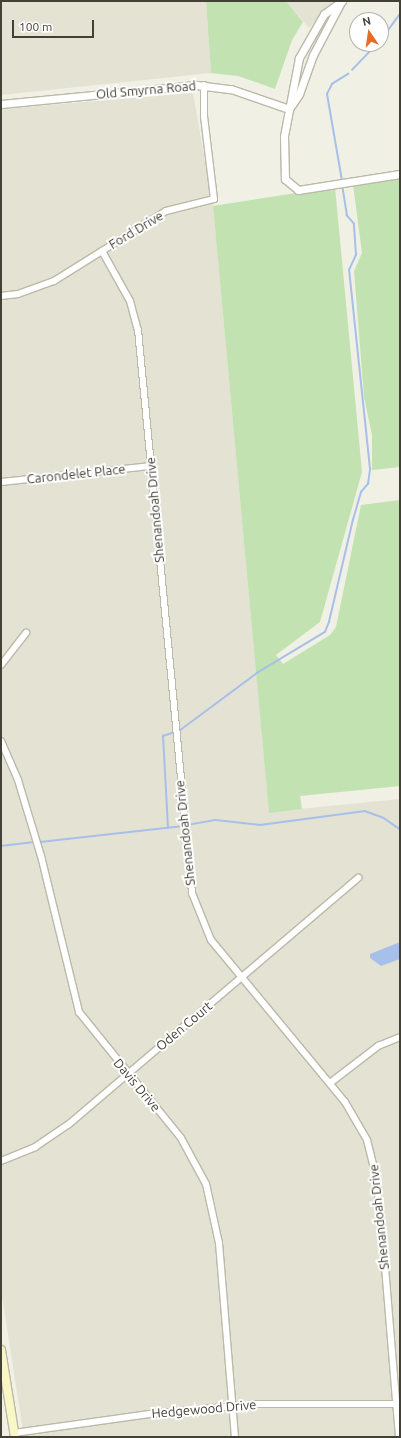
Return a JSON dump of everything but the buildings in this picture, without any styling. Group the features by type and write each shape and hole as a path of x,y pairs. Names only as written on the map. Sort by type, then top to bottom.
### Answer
{"main road":[{"path":"1,1350 14,1435"}],"street":[{"path":"342,2 324,14 304,46 288,108 283,144 285,179 298,190 400,174"},
{"path":"288,108 299,94 313,55 342,2"},
{"name":"Old Smyrna Road","path":"1,104 204,85 231,89 288,108"},
{"name":"Ford Drive","path":"1,296 38,288 102,251 166,211 214,199 204,123 204,85"},
{"name":"Shenandoah Drive","path":"102,251 135,312 151,466 183,822 195,907 211,940 240,979 330,1083 360,1126 372,1156 382,1230 399,1437"},
{"name":"Carondelet Place","path":"1,482 151,466"},
{"path":"1,666 26,633"},
{"name":"Davis Drive","path":"1,741 36,838 79,1012 187,1147 212,1201 219,1243 236,1437"},
{"name":"Oden Court","path":"1,1161 55,1135 358,878"},
{"path":"330,1083 378,1046 400,1037"},
{"name":"Hedgewood Drive","path":"14,1435 233,1406 396,1404"}],"shaded area":[{"path":"1,1 206,1 211,73 1,95"},
{"path":"286,1 334,1 309,28"},
{"path":"193,93 213,206 269,812 400,799 400,1437 24,1437 1,1290 1,109"}],"green space":[{"path":"206,1 286,1 303,22 292,40 275,89 238,76 211,73"},
{"path":"400,177 400,467 372,470 372,435 364,397 354,271 362,253 353,184"},
{"path":"335,187 362,472 320,622 276,655 283,664 330,635 336,627 361,505 400,500 400,786 300,796 302,809 269,813 213,206"}],"water":[{"path":"400,942 400,959 381,966 370,958 370,954"}],"waterway":[{"path":"389,29 400,14"},
{"path":"352,70 369,52"},
{"path":"342,181 327,94 332,84 348,74"},
{"path":"179,731 257,673 325,632 329,622 353,520 361,492 368,484 370,469 349,270 356,255 354,224 347,216 342,185"},
{"path":"168,828 163,736 175,732"},
{"path":"187,825 216,820 260,825 365,811 384,818 400,829"},
{"path":"40,842 183,826"},
{"path":"1,846 34,842"}]}
